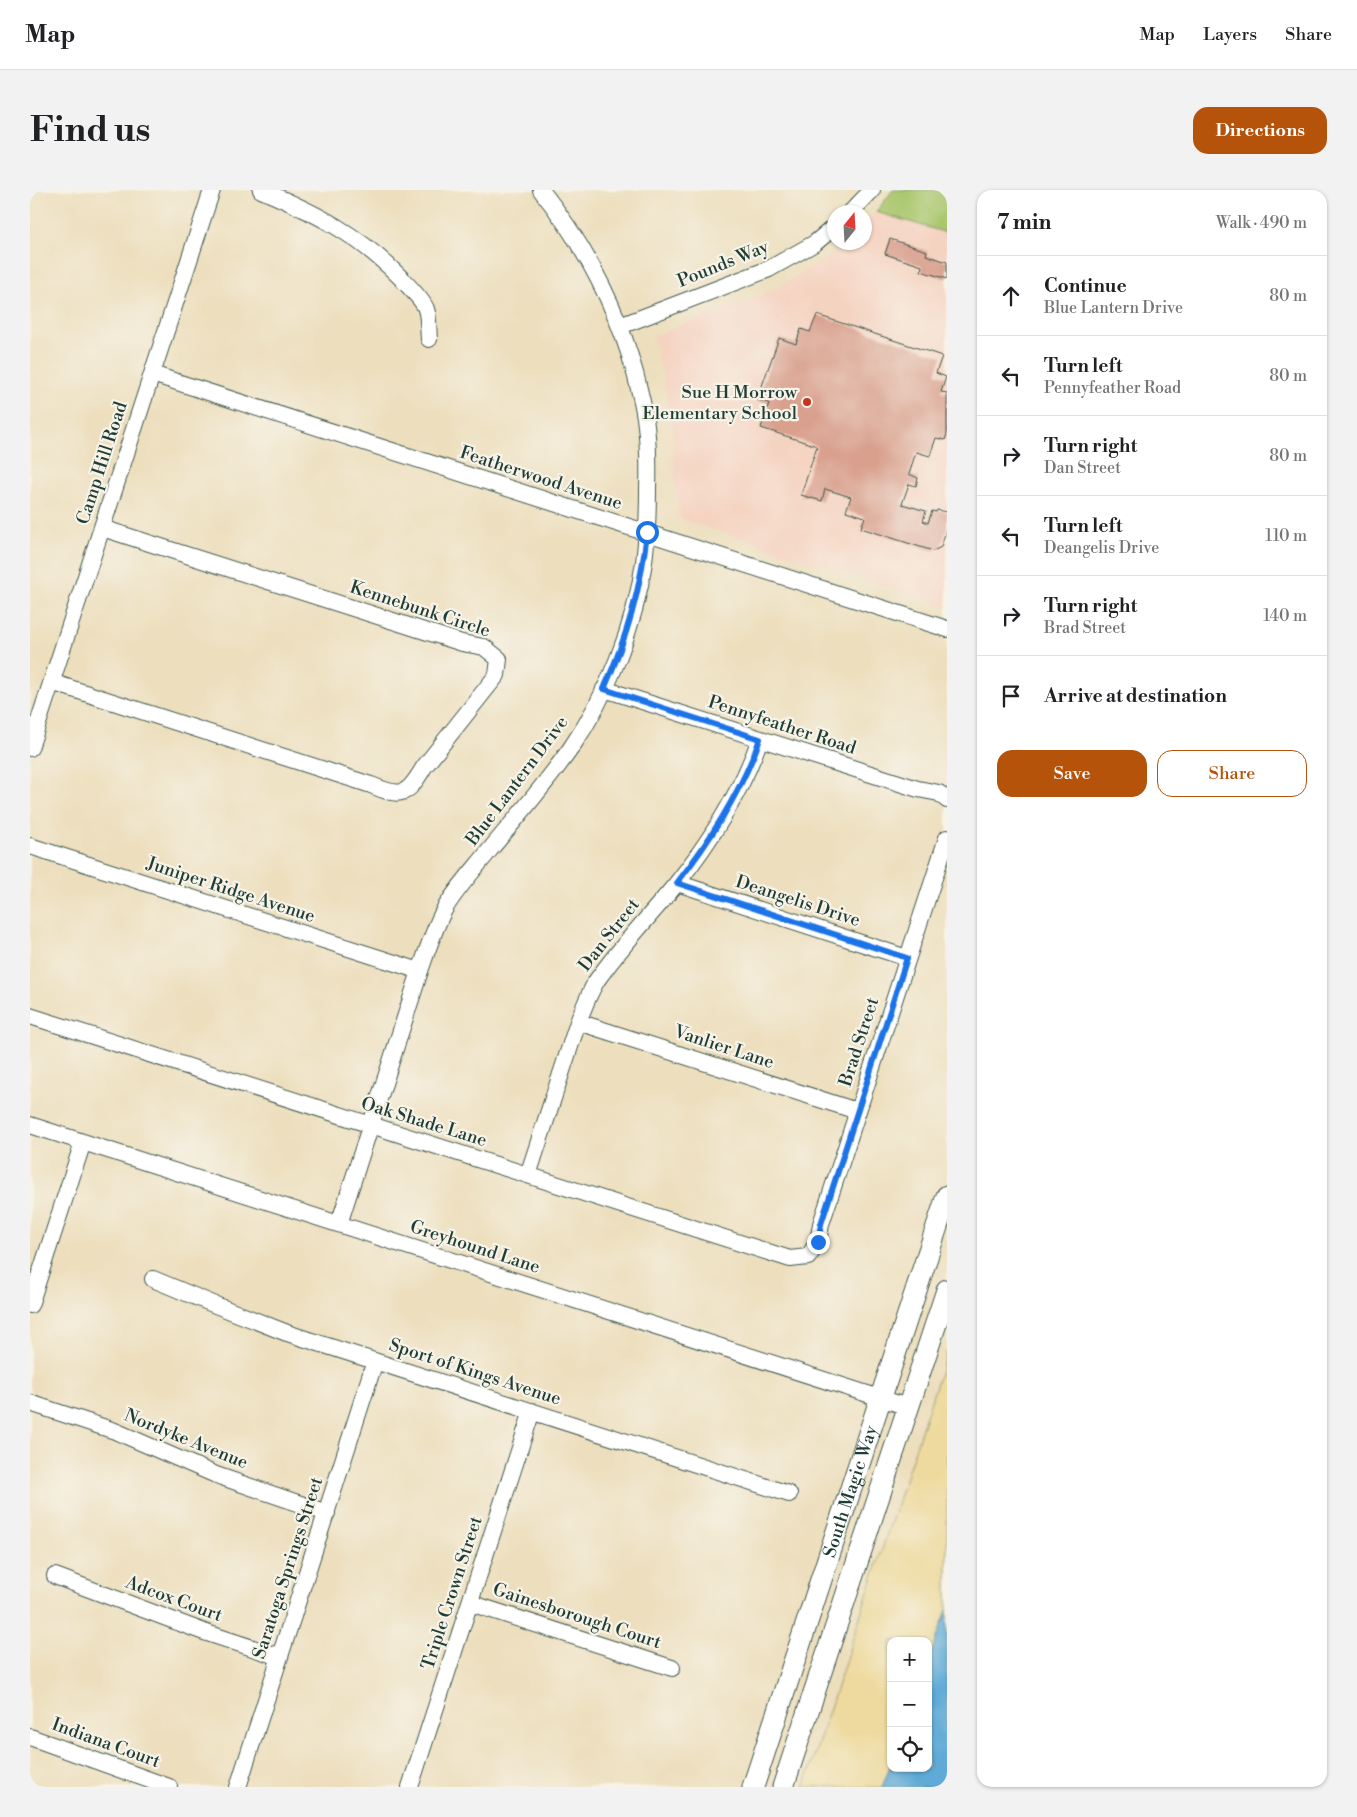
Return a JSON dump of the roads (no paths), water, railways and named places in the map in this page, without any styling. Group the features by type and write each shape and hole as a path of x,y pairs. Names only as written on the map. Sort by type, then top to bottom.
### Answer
{"street":[{"name":"Camp Hill Road","path":"30,748 212,190"},
{"path":"261,190 342,229 388,265 426,308 429,339"},
{"name":"Blue Lantern Drive","path":"339,1224 420,971 444,910 549,778 572,747 590,717 621,651 636,601 644,563 649,462 642,404 631,358 609,298 590,261 560,214 541,190"},
{"path":"858,205 872,190"},
{"name":"Pounds Way","path":"620,326 769,269 815,243 827,233"},
{"name":"Featherwood Avenue","path":"152,374 947,629"},
{"name":"Kennebunk Circle","path":"51,682 371,785 392,794 404,793 415,782 424,767 497,675 499,659 484,647 462,643 102,528"},
{"name":"Pennyfeather Road","path":"604,689 918,789 939,793 947,800"},
{"name":"Dan Street","path":"528,1175 587,998 597,981 703,850 735,798 750,768 760,739"},
{"name":"Brad Street","path":"808,1257 818,1242 821,1224 857,1111 947,838"},
{"name":"Juniper Ridge Avenue","path":"30,846 420,971"},
{"name":"Deangelis Drive","path":"677,883 907,958"},
{"name":"Oak Shade Lane","path":"30,1016 790,1259 808,1257"},
{"name":"Vanlier Lane","path":"578,1022 857,1111"},
{"name":"Greyhound Lane","path":"30,1124 908,1407"},
{"path":"30,1305 83,1142"},
{"name":"South Magic Way","path":"753,1787 947,1196"},
{"name":"Sport of Kings Avenue","path":"153,1279 288,1333 789,1494"},
{"name":"South Magic Way","path":"783,1787 947,1290"},
{"name":"Saratoga Springs Street","path":"238,1787 375,1361"},
{"name":"Nordyke Avenue","path":"30,1403 115,1431 216,1475 327,1513"},
{"name":"Triple Crown Street","path":"410,1787 532,1411"},
{"name":"Adcox Court","path":"55,1576 204,1632 280,1657"},
{"name":"Gainesborough Court","path":"470,1603 672,1668"},
{"name":"Indiana Court","path":"30,1737 168,1787"}],"water":[{"path":"947,1610 947,1787 882,1787 888,1772 932,1772 932,1651"}],"place":[{"name":"Sue H Morrow Elementary School","path":"807,402"}]}
